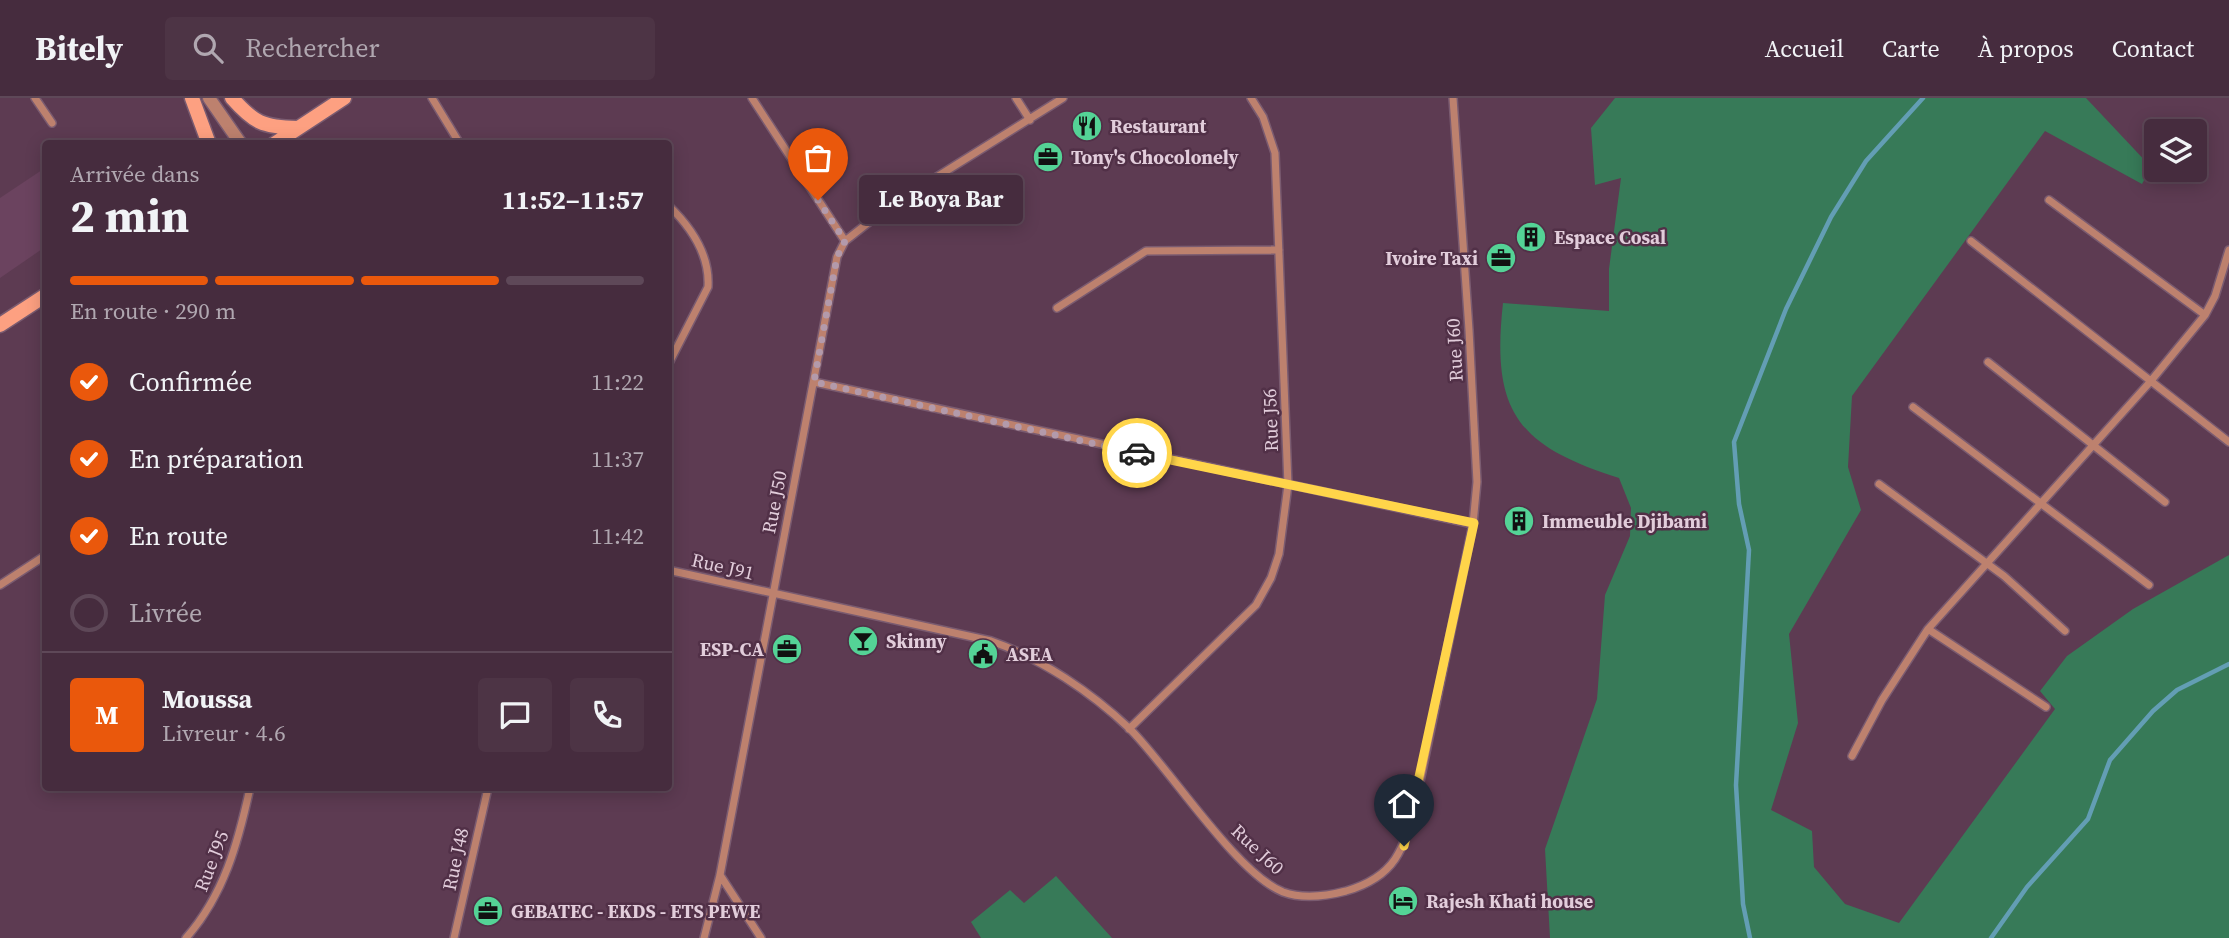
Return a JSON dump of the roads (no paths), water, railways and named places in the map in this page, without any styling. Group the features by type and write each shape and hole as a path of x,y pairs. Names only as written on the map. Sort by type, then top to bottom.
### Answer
{"main road":[{"path":"192,98 208,140"},
{"path":"232,98 250,119 267,126 297,128"},
{"path":"280,140 344,98"},
{"path":"0,325 42,298"}],"street":[{"path":"36,98 52,122"},
{"path":"209,98 238,140"},
{"path":"432,98 458,140"},
{"path":"752,98 845,241 887,208 1063,98"},
{"path":"1016,98 1030,120"},
{"name":"Rue J56","path":"1129,729 1256,605 1271,578 1279,554 1288,485 1275,153 1263,117 1251,98"},
{"name":"Rue J60","path":"771,593 991,641 1013,649 1074,685 1129,729 1236,854 1259,877 1283,892 1332,895 1380,877 1400,853 1410,823 1474,523 1476,482 1470,344 1453,98"},
{"path":"2049,200 2205,315"},
{"path":"672,210 703,251 709,275 708,287 672,357"},
{"path":"1971,240 2229,442"},
{"name":"Rue J50","path":"704,938 720,875 771,593 837,257 845,241"},
{"path":"1057,308 1146,251 1279,250"},
{"path":"1852,756 1882,700 1928,629 2150,382 2205,315 2215,296 2229,250"},
{"path":"1987,362 2091,446 2105,452 2165,502"},
{"path":"814,382 1474,523"},
{"path":"1913,407 2039,503 2078,528 2149,584"},
{"path":"1879,484 1987,563 2065,631"},
{"path":"0,585 42,558"},
{"name":"Rue J91","path":"672,571 771,593"},
{"path":"1928,629 2046,707"},
{"name":"Rue J95","path":"186,938 204,917 222,886 249,791"},
{"name":"Rue J48","path":"454,938 487,791"},
{"path":"720,875 761,938"}],"waterway":[{"path":"1750,938 1743,904 1736,785 1749,550 1739,504 1734,442 1786,309 1831,217 1866,161 1923,98"},
{"path":"1991,938 2027,887 2088,819 2110,760 2153,711 2177,690 2229,664"}],"place":[{"name":"Restaurant","path":"1087,126"},
{"name":"Tony's Chocolonely","path":"1048,157"},
{"name":"Le Boya Bar","path":"818,200"},
{"name":"Espace Cosal","path":"1531,237"},
{"name":"Ivoire Taxi","path":"1501,258"},
{"name":"Immeuble Djibami","path":"1519,521"},
{"name":"Skinny","path":"863,641"},
{"name":"ESP-CA","path":"787,649"},
{"name":"ASEA","path":"983,654"},
{"name":"Rajesh Khati house","path":"1403,901"},
{"name":"GEBATEC - EKDS - ETS PEWE","path":"488,911"}]}
